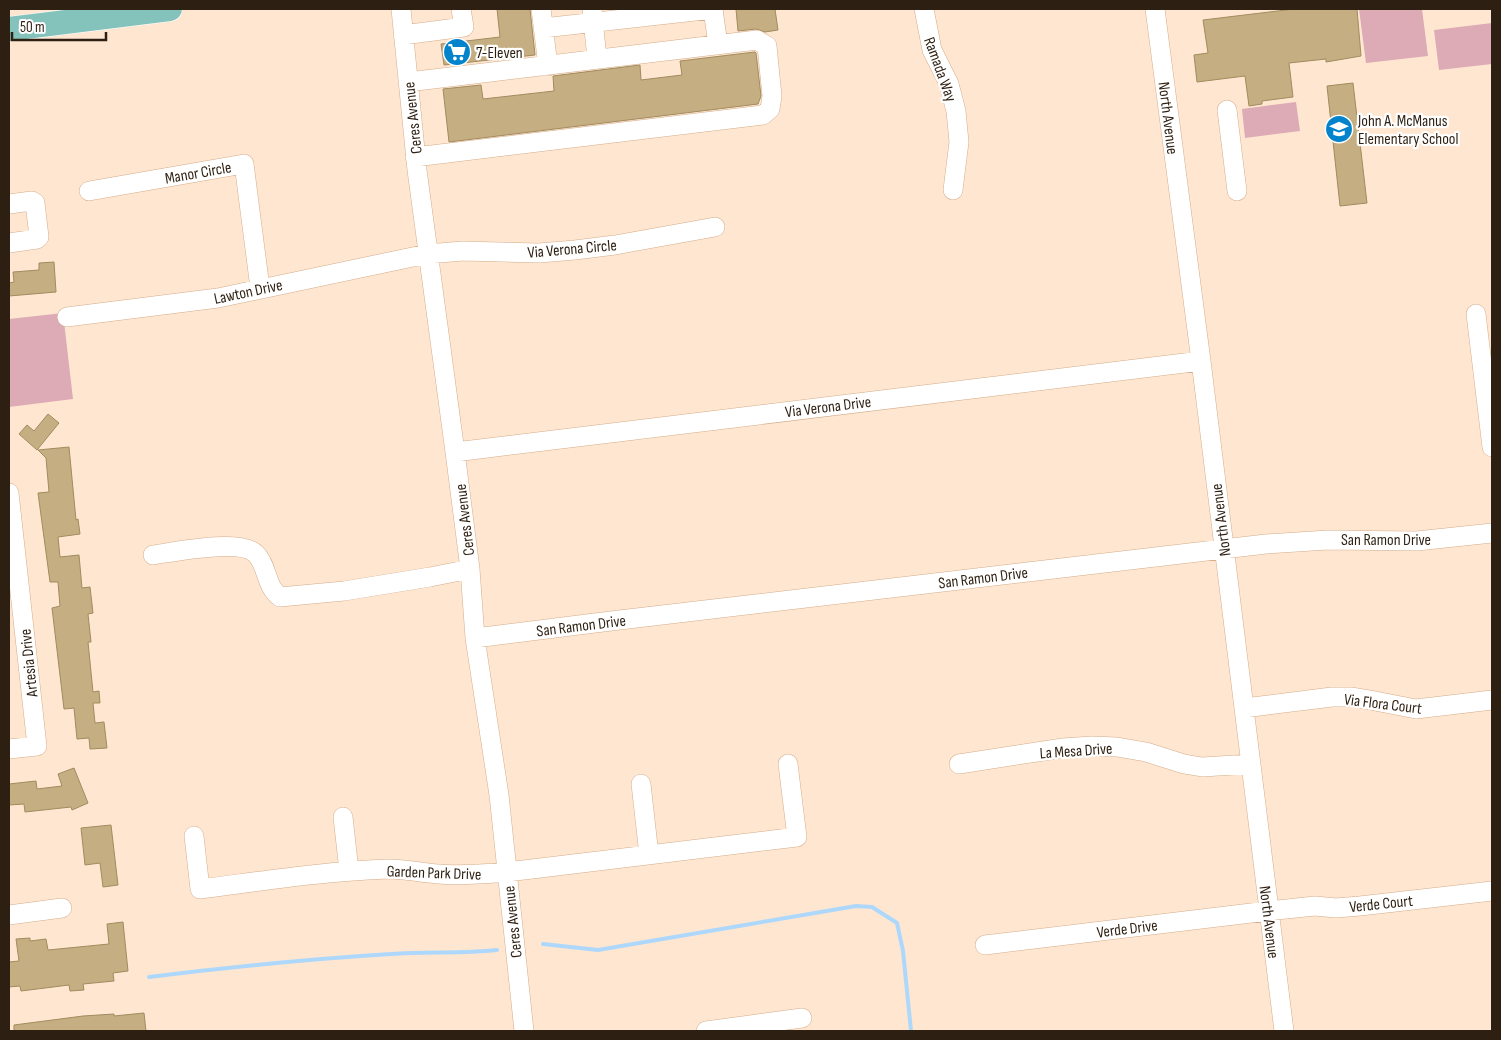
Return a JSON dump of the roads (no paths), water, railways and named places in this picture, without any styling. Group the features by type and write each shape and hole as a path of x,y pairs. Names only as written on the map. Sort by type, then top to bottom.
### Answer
{"main road":[{"path":"9,29 170,9"}],"street":[{"name":"Ceres Avenue","path":"401,9 415,157 470,569 475,638 499,795 524,1031"},
{"path":"403,35 464,27 462,9"},
{"path":"541,9 548,66"},
{"path":"543,28 593,16 713,9 718,44"},
{"name":"Ramada Way","path":"924,9 932,50 949,84 956,111 959,142 953,190"},
{"name":"North Avenue","path":"1155,9 1201,361 1284,1031"},
{"path":"593,16 597,59"},
{"path":"408,82 757,40 767,46 772,96 770,109 763,115 415,157"},
{"path":"1227,110 1237,191"},
{"name":"Manor Circle","path":"89,191 244,164 260,288"},
{"path":"9,204 32,201 35,203 39,236 37,239 9,243"},
{"name":"Via Verona Circle","path":"427,254 463,251 539,253 575,250 616,245 715,227"},
{"name":"Lawton Drive","path":"67,317 218,298 427,254"},
{"path":"1476,314 1492,448"},
{"name":"Via Verona Drive","path":"455,452 1201,361"},
{"name":"Artesia Drive","path":"9,493 16,627 37,746 9,749"},
{"name":"San Ramon Drive","path":"475,638 1224,548 1320,540 1417,541 1492,533"},
{"path":"153,555 220,546 239,547 250,550 257,554 273,592 280,597 344,591 470,569"},
{"name":"Via Flora Court","path":"1244,708 1332,697 1370,700 1416,709 1492,700"},
{"name":"La Mesa Drive","path":"959,764 1063,748 1092,746 1117,747 1146,752 1184,764 1202,767 1251,764"},
{"name":"Garden Park Drive","path":"194,836 200,889 349,871 392,869 467,876 649,855 797,837 788,764"},
{"path":"641,784 649,855"},
{"path":"343,816 349,871"},
{"name":"Verde Court","path":"1268,911 1315,906 1360,906 1492,890"},
{"path":"9,915 62,908"},
{"name":"Verde Drive","path":"985,945 1268,911"},
{"path":"706,1031 802,1018"}],"waterway":[{"path":"543,944 598,950 856,906 872,907 897,923 903,951 911,1031"},
{"path":"149,977 330,958 497,950"}],"place":[{"name":"7-Eleven","path":"457,52"},
{"name":"John A. McManus Elementary School","path":"1339,129"}]}
